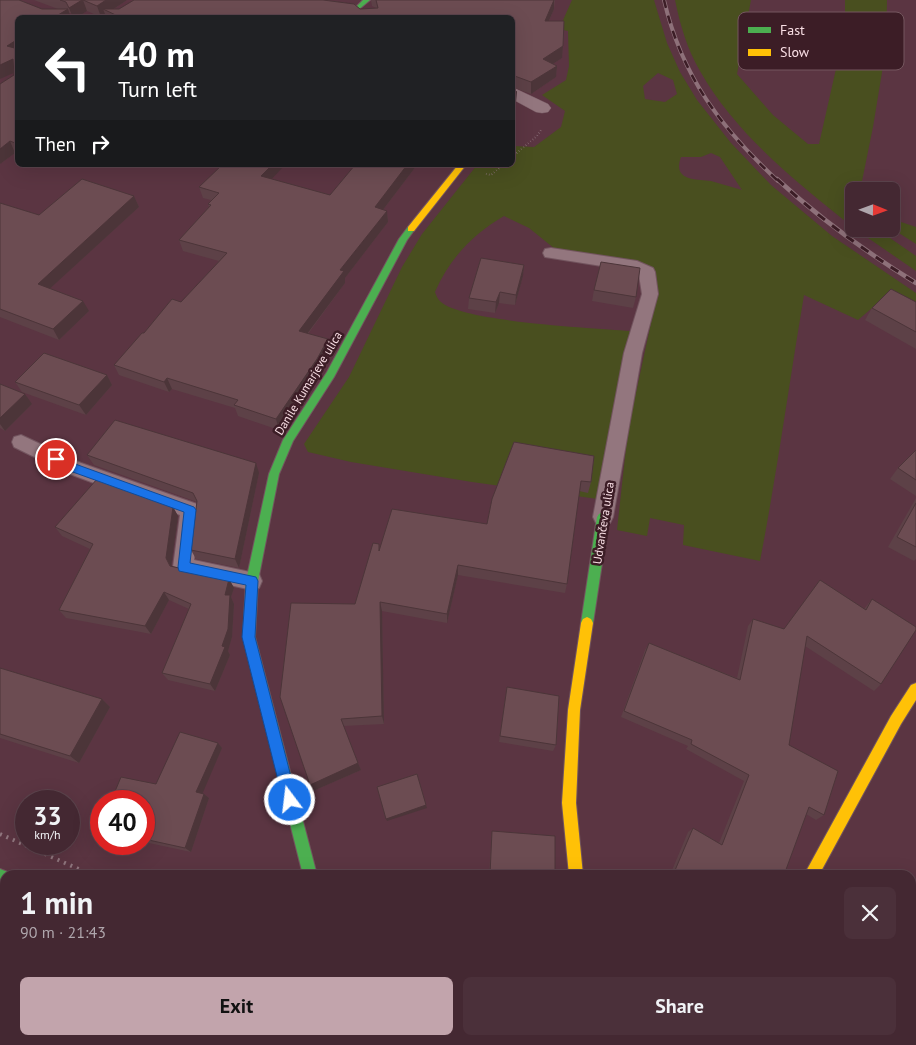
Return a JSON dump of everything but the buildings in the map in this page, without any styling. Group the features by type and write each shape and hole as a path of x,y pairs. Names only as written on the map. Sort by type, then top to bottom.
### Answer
{"street":[{"path":"289,0 365,9"},
{"path":"515,94 542,108"},
{"name":"Danile Kumarjeve ulica","path":"309,870 249,637 252,581 274,474 288,440 331,374 403,239 460,167"},
{"name":"Udvančeva ulica","path":"576,870 569,803 574,710 603,518"},
{"path":"814,870 896,720 916,689"}],"lane":[{"name":"Udvančeva ulica","path":"551,253 637,266 647,272 650,281 650,294 632,353 603,518"},
{"path":"22,442 74,468 190,510 184,567 252,581"}],"path":[{"path":"515,154 537,136 551,113 542,108"},
{"path":"0,834 81,870"}],"green space":[{"path":"572,0 654,0 667,43 680,72 697,100 731,143 771,185 832,236 916,293 916,314 885,297 858,320 804,295 760,561 683,545 684,525 650,518 647,536 617,530 628,430 657,295 657,279 653,271 641,262 555,249 529,228 504,216 482,231 463,248 447,269 435,292 441,302 454,309 475,315 530,323 630,331 624,353 598,499 472,482 351,462 308,452 304,444 349,377 402,267 422,234 475,167 515,167 515,146 534,147 561,127 565,111 542,95 566,80 569,66 568,31 559,29","holes":["658,73 673,80 677,94 665,102 645,99 643,86","711,153 720,157 742,190 711,181 693,179 683,175 680,171 681,157 701,157"]},
{"path":"675,0 751,0 749,12 738,12 737,74 773,115 808,144 819,144 836,70 882,70 862,182 845,182 845,221 790,175 750,137 715,95 695,63 684,36"},
{"path":"845,0 887,0 887,12 845,12"},
{"path":"900,222 916,227 916,244 900,234"},
{"path":"868,238 890,238 916,256 916,271"}],"railway":[{"path":"664,0 681,53 706,100 739,141 778,181"},
{"path":"777,179 844,234 916,283"}],"traffic: fast":[{"path":"289,0 358,8 367,0"},
{"path":"309,870 249,637 252,581 274,474 288,440 331,374 403,239 411,229"},
{"path":"587,623 603,517"}],"traffic: slow":[{"path":"411,229 460,167"},
{"path":"576,870 569,803 574,710 587,623"},
{"path":"814,870 896,720 916,689"}],"route":[{"path":"56,459 74,468 190,510 184,567 252,581 249,637 290,800"}]}
